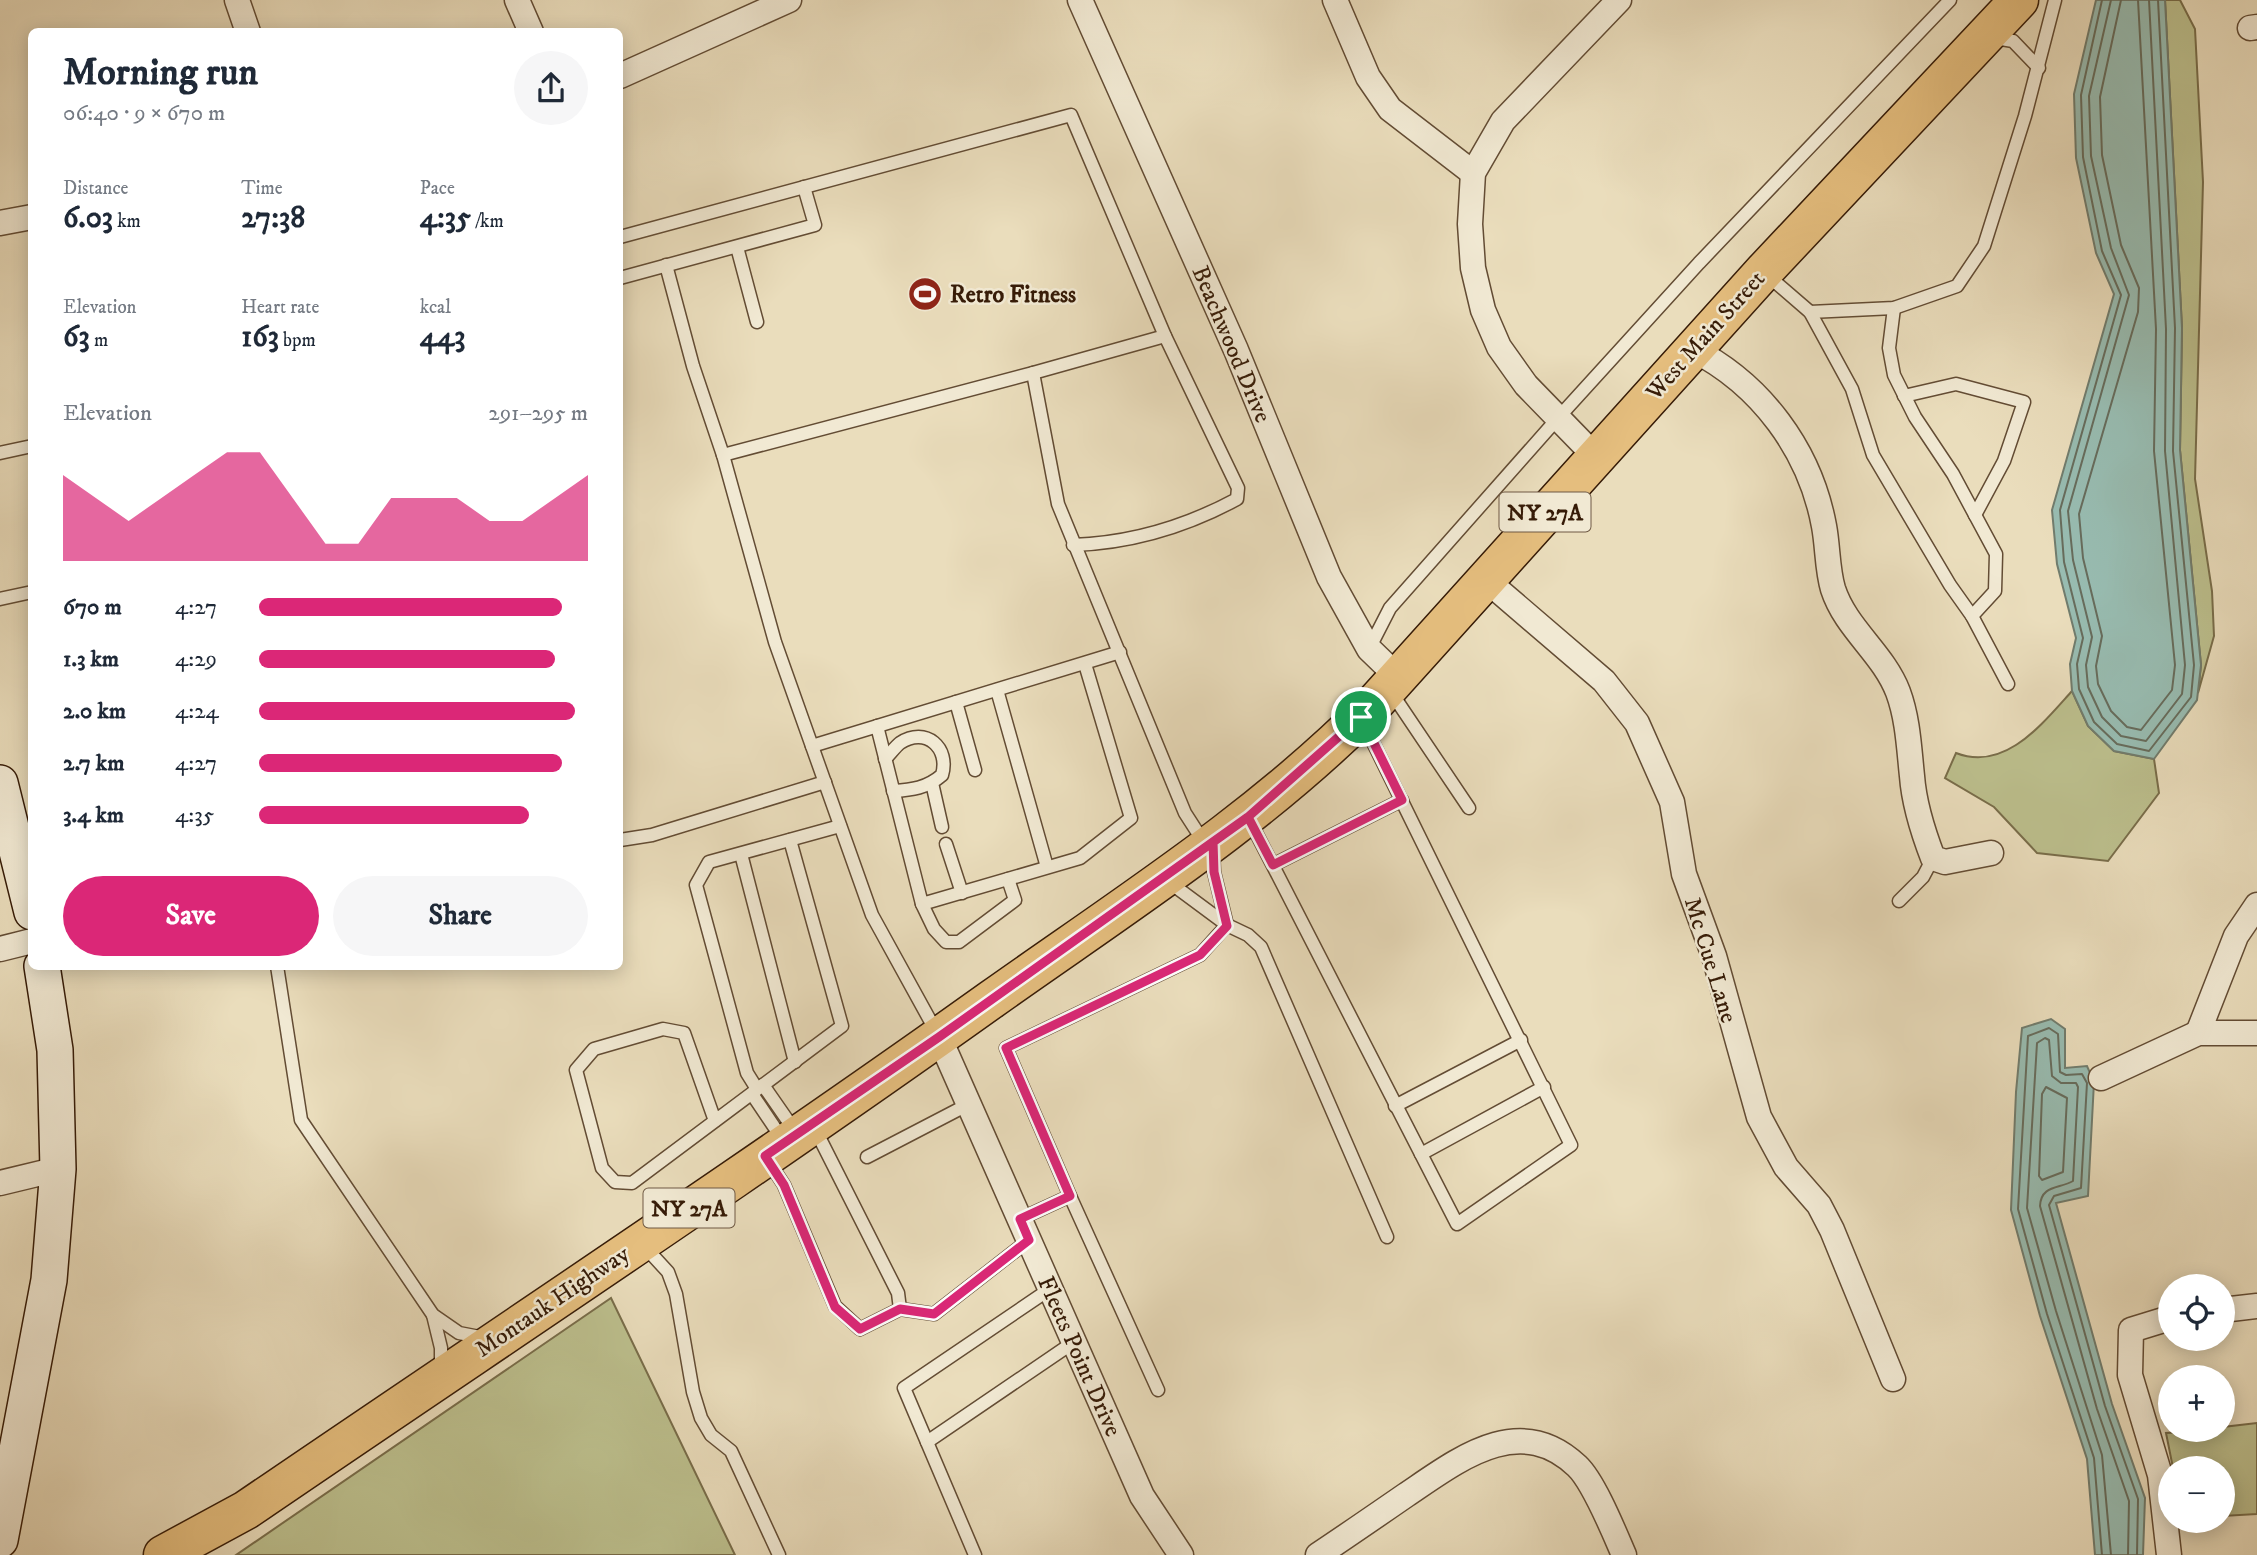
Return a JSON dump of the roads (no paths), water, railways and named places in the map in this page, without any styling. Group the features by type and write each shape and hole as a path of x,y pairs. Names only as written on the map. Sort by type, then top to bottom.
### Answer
{"main road":[{"name":"West Main Street","path":"1394,683 1692,349 2019,0"},
{"name":"Montauk Highway","path":"163,1555 246,1510 939,1037 1248,817 1361,717 1394,683"},
{"path":"0,783 28,896"},
{"path":"0,1539 8,1452 34,1373 49,1280 58,1169 55,1050 43,970"}],"street":[{"path":"237,0 247,28"},
{"path":"517,0 529,28"},
{"path":"623,75 789,0"},
{"name":"Beachwood Drive","path":"1080,0 1236,351 1329,578 1369,649 1394,683"},
{"path":"1335,0 1368,77 1390,109 1473,173"},
{"path":"1595,456 1526,385 1499,347 1483,310 1472,246 1473,173 1503,121 1619,0"},
{"path":"0,223 28,218"},
{"path":"1692,349 1710,358 1749,389 1773,412 1796,447 1814,486 1837,598 1855,630 1885,666 1898,692 1905,717 1914,795 1933,858 1945,862 1991,853"},
{"name":"Mc Cue Lane","path":"1485,579 1604,681 1637,723 1672,802 1684,874 1714,956 1759,1117 1786,1167 1819,1205 1832,1230 1893,1379"},
{"path":"2198,1033 2236,936 2257,905"},
{"path":"0,949 28,942"},
{"path":"2101,1078 2198,1033 2257,1033"},
{"name":"Fleets Point Drive","path":"939,1037 1142,1496 1181,1555"},
{"path":"0,1183 58,1169"},
{"path":"2235,1309 2257,1307"},
{"path":"2158,1322 2131,1330 2130,1375 2160,1475 2169,1555"},
{"path":"1318,1555 1469,1452 1505,1441 1543,1443 1578,1467 1608,1519 1624,1555"}],"lane":[{"path":"1369,649 1391,608 1558,418 1699,263 1950,0"},
{"path":"1810,313 1894,308 1957,286 1984,246 2039,68 2055,0"},
{"path":"1980,41 1997,37 2013,41 2039,68"},
{"path":"623,236 1071,115 1165,336 1238,488 1237,499 1188,522 1109,544 1073,545"},
{"path":"623,277 815,225 804,187"},
{"path":"737,247 757,322"},
{"path":"666,265 693,366 723,455 775,642 840,826 872,915 939,1037"},
{"path":"1764,271 1810,313 1852,389 1873,455 1950,585 1972,616 2008,684"},
{"path":"1894,308 1889,348 1894,375 1996,554 1995,591 1972,616"},
{"path":"723,455 1165,336"},
{"path":"1033,373 1058,504 1185,813 1210,844 1227,926"},
{"path":"1904,396 1956,384 2024,402 2004,461 1975,515"},
{"path":"0,453 28,447"},
{"path":"0,598 28,593"},
{"path":"812,746 1120,652"},
{"path":"922,904 1080,858 1131,818 1085,664"},
{"path":"1394,683 1469,808"},
{"path":"997,690 1046,867"},
{"path":"956,702 975,770"},
{"path":"1248,817 1457,1224 1571,1145 1361,717"},
{"path":"877,726 922,904 934,929 946,942 959,942 1015,900 1008,879"},
{"path":"885,759 899,743 911,738 927,737 935,741 943,754 942,775 932,783 919,789 893,792"},
{"path":"623,840 652,835 825,782"},
{"path":"932,783 942,827"},
{"path":"1273,865 1402,800"},
{"path":"840,826 709,862 696,886 747,1073 898,1293 900,1309"},
{"path":"715,1121 684,1033 663,1029 594,1049 576,1070 601,1168 615,1182 632,1183 795,1062 842,1026 790,840"},
{"path":"946,844 962,892"},
{"path":"741,854 795,1062"},
{"path":"1899,901 1923,877 1933,858"},
{"path":"1163,878 1227,926 1248,935 1261,947 1387,1237"},
{"path":"1158,1390 1006,1048 1200,955 1227,926"},
{"path":"278,970 301,1120 433,1315 441,1350 439,1378"},
{"path":"1395,1106 1521,1041"},
{"path":"1421,1154 1544,1087"},
{"path":"867,1157 969,1104"},
{"path":"790,1139 784,1185 835,1307 860,1329 900,1309 934,1314 1024,1230 1070,1196"},
{"path":"639,1241 668,1272 676,1294 694,1392 702,1418 711,1435 731,1451 779,1555"},
{"path":"975,1555 904,1388 1050,1289"},
{"path":"433,1315 462,1334 499,1337"},
{"path":"927,1442 1074,1342"}],"water":[{"path":"2096,0 2165,0 2182,328 2180,450 2201,665 2197,700 2154,759 2114,751 2088,726 2072,691 2070,664 2076,638 2057,564 2052,510 2114,294 2096,253 2076,158 2074,94"},
{"path":"2051,1019 2065,1029 2065,1068 2087,1066 2094,1082 2088,1196 2056,1203 2112,1404 2145,1498 2143,1555 2095,1555 2087,1459 2040,1316 2011,1210 2016,1092 2022,1028"}],"place":[{"name":"Retro Fitness","path":"925,294"}]}
